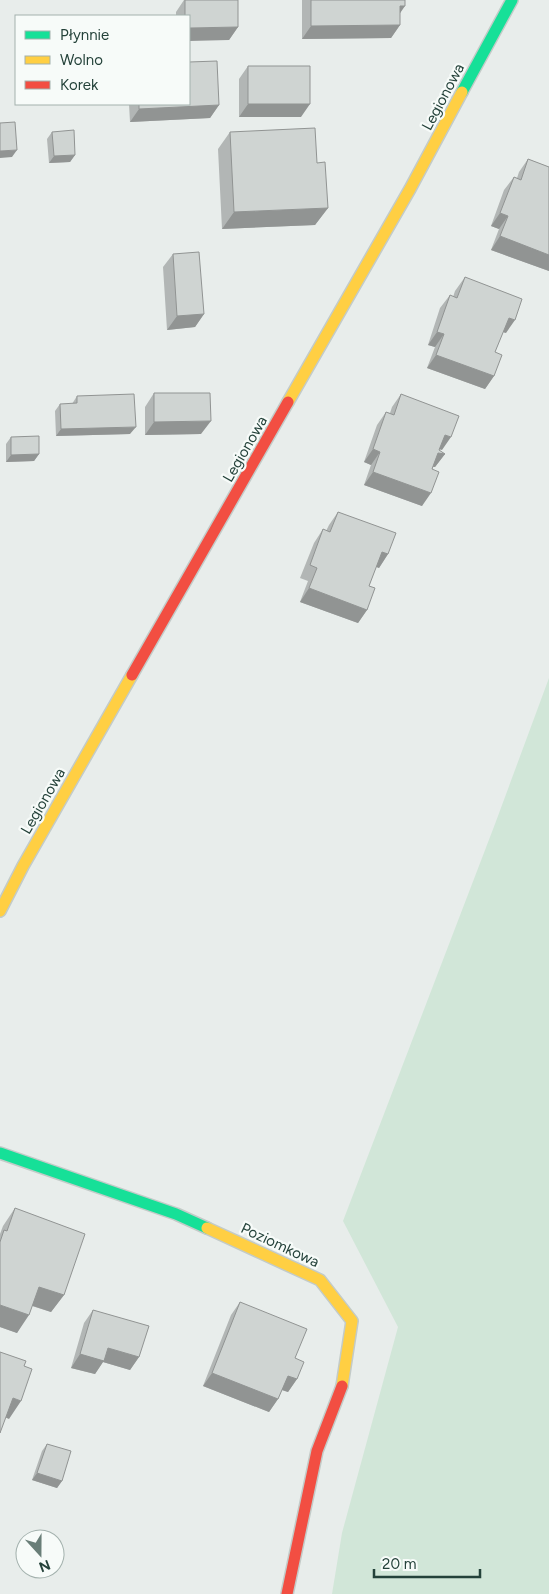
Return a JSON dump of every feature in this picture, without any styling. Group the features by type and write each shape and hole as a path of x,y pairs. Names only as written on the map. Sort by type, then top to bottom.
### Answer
{"street":[{"name":"Legionowa","path":"0,911 33,849 410,190 512,0"},
{"name":"Poziomkowa","path":"0,1153 176,1214 320,1280 352,1321 342,1389 317,1452 287,1594"}],"green space":[{"path":"549,678 549,1594 332,1594 342,1533 398,1327 343,1221"}],"building":[{"path":"185,0 238,0 238,27 190,28 190,15 185,15"},
{"path":"311,0 405,0 405,6 400,6 400,25 311,26"},
{"path":"217,61 219,105 139,109 139,105 190,105 190,62"},
{"path":"248,66 310,66 310,104 248,104"},
{"path":"15,122 17,150 0,151 0,123"},
{"path":"315,128 317,163 325,162 328,208 234,212 230,132"},
{"path":"74,130 75,155 54,156 52,132"},
{"path":"528,159 549,167 549,255 500,236 508,216 500,213 514,177 521,180"},
{"path":"199,252 204,314 177,316 173,254"},
{"path":"465,277 522,299 515,320 509,318 495,352 502,355 494,376 436,355 444,334 437,332 450,295 457,298"},
{"path":"154,393 210,393 211,421 154,422"},
{"path":"134,394 136,427 61,429 60,404 77,403 77,396"},
{"path":"401,394 459,416 451,437 445,435 439,450 445,454 438,453 432,469 439,472 431,493 373,472 380,452 373,449 386,412 394,415"},
{"path":"39,436 39,454 11,455 11,437"},
{"path":"338,512 396,533 388,554 382,552 369,586 375,588 367,610 309,588 317,568 310,565 323,529 330,532"},
{"path":"15,1208 85,1234 64,1295 39,1287 29,1315 0,1305 0,1242 4,1230 7,1231"},
{"path":"240,1302 307,1329 295,1358 304,1362 297,1379 288,1376 278,1399 212,1373"},
{"path":"93,1310 149,1326 139,1357 108,1348 104,1361 80,1354"},
{"path":"0,1352 26,1361 24,1366 32,1369 21,1401 13,1398 0,1433"},
{"path":"47,1444 71,1451 62,1481 37,1473"}],"traffic: fast":[{"path":"462,92 512,0"},
{"path":"0,1153 176,1214 207,1228"}],"traffic: slow":[{"path":"288,402 410,189 462,92"},
{"path":"0,911 23,866 132,675"},
{"path":"207,1228 320,1280 352,1321 342,1386"}],"traffic: jam":[{"path":"132,675 288,402"},
{"path":"287,1594 317,1451 342,1386"}]}
